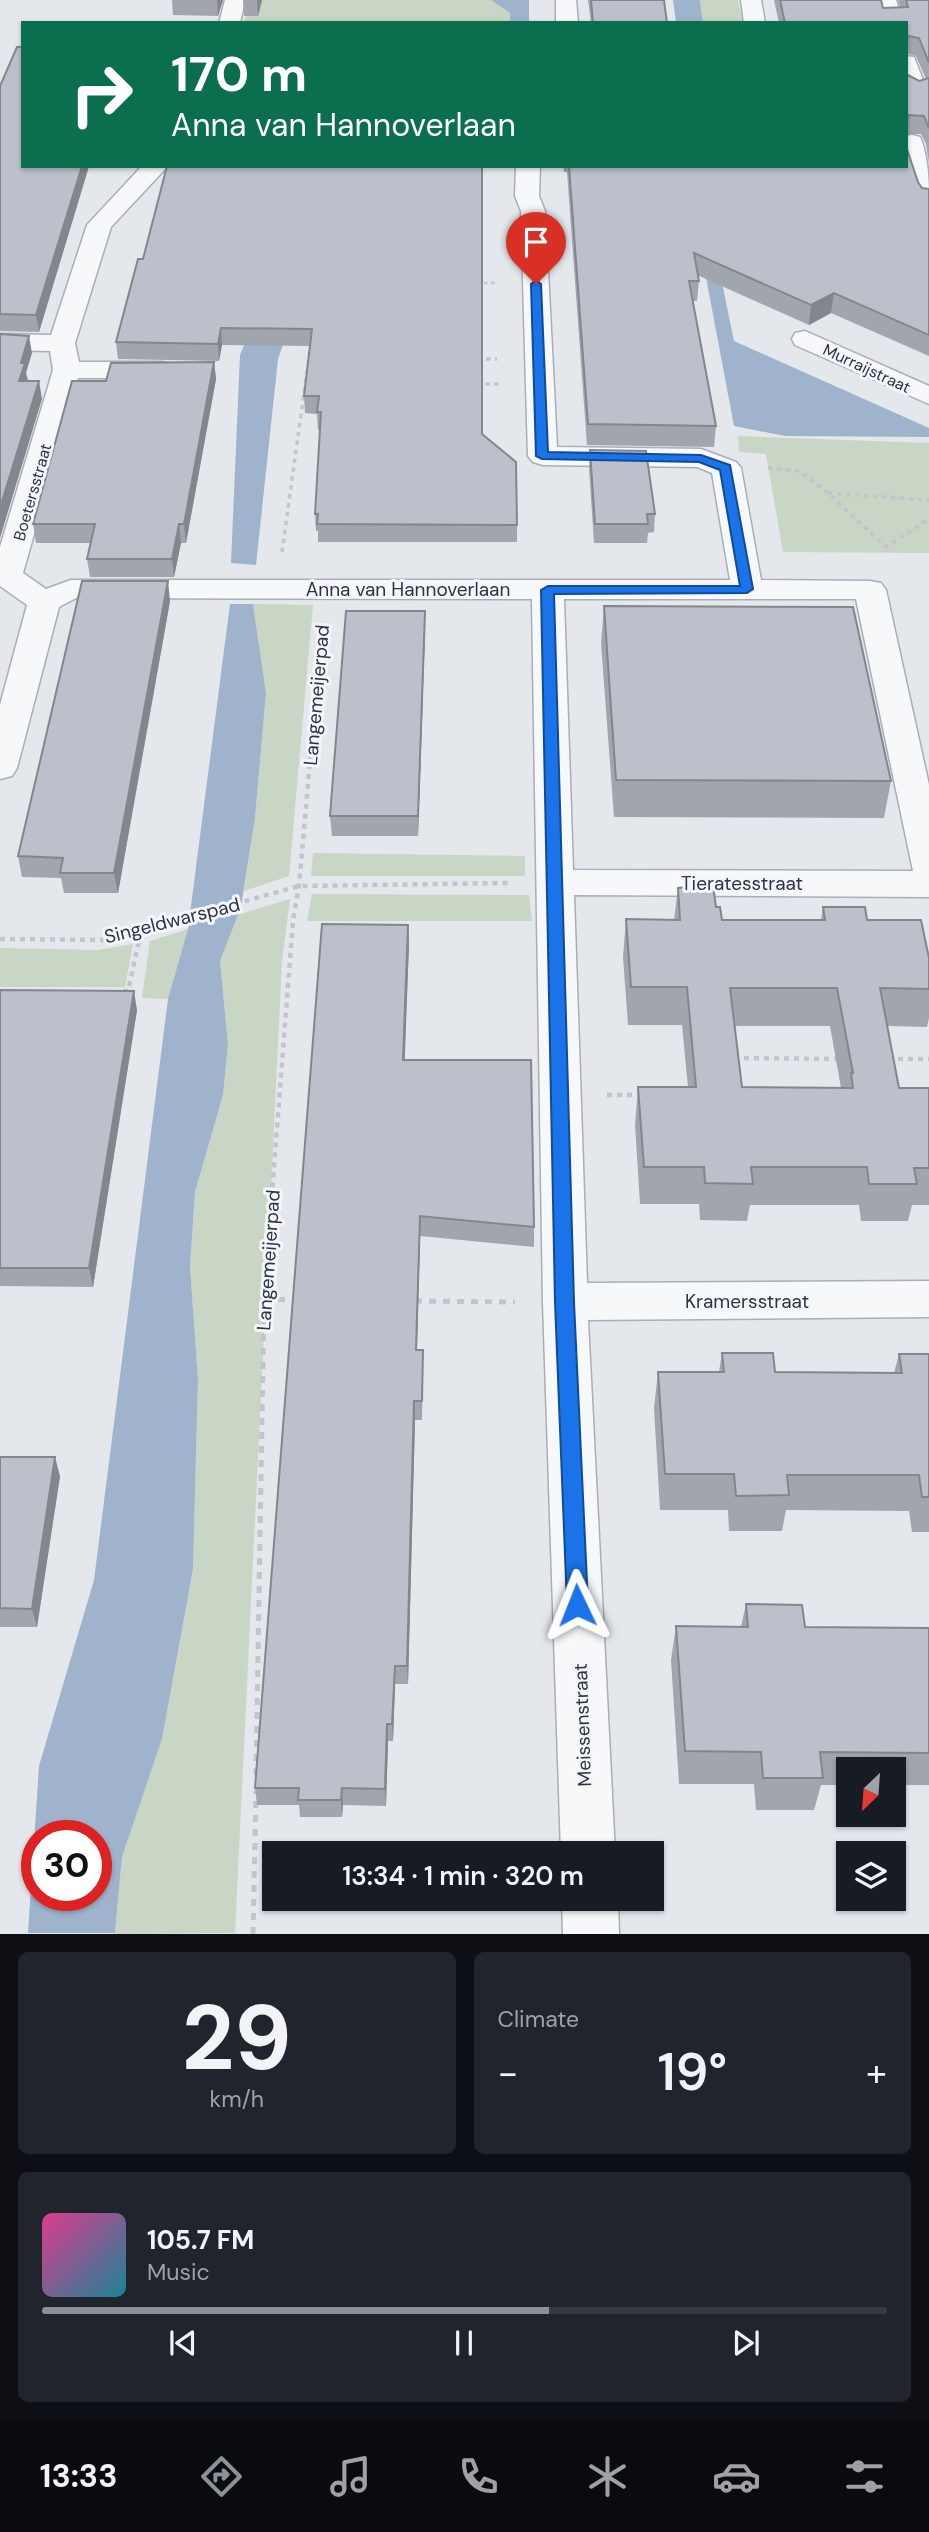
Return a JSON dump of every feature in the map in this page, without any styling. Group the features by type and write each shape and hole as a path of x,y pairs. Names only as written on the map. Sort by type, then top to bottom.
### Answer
{"street":[{"path":"230,21 235,0"},
{"path":"566,0 567,21"},
{"path":"751,0 755,21"},
{"path":"886,0 893,21"},
{"path":"908,68 916,90"},
{"path":"916,142 929,200"},
{"name":"Boetersstraat","path":"44,602 7,576 99,225 154,168"},
{"path":"528,168 527,196 533,211 542,456 701,458 726,468 747,589"},
{"name":"Murraijstraat","path":"805,339 929,396"},
{"path":"0,342 65,356 184,370"},
{"name":"Anna van Hannoverlaan","path":"44,602 71,589 870,590"},
{"name":"Meissenstraat","path":"548,590 565,1302 587,1841"},
{"path":"870,590 929,868"},
{"path":"0,768 44,602"},
{"path":"0,636 34,636"},
{"name":"Tieratesstraat","path":"554,882 929,884"},
{"name":"Kramersstraat","path":"565,1302 929,1300"},
{"path":"582,1934 593,1933 591,1911"}],"path":[{"path":"468,283 536,284"},
{"path":"277,588 311,345"},
{"path":"308,358 322,358"},
{"path":"471,359 540,372"},
{"path":"472,384 540,372"},
{"path":"304,384 318,384"},
{"path":"726,468 799,471 827,492 885,546 885,580 870,590"},
{"path":"827,492 929,500"},
{"path":"885,546 929,519"},
{"name":"Langemeijerpad","path":"253,1934 264,1299 293,921 299,886 326,589"},
{"name":"Singeldwarspad","path":"0,939 106,940 299,886 554,882"},
{"path":"115,991 128,991 141,931"},
{"path":"722,1058 846,1059"},
{"path":"874,1059 929,1059"},
{"path":"559,1096 643,1095"},
{"path":"264,1299 305,1300"},
{"path":"400,1301 565,1302"}],"green space":[{"path":"491,0 510,13 510,21 244,21 249,2"},
{"path":"700,0 738,0 743,21 703,21"},
{"path":"738,436 929,443 929,553 783,552 766,454 739,452"},
{"path":"253,604 313,605 289,876 244,891 255,818 266,693"},
{"path":"313,853 525,856 525,876 311,876"},
{"path":"312,894 529,895 532,921 307,921"},
{"path":"290,899 282,961 235,1933 115,1934 122,1857 162,1739 193,1569 198,1379 190,1267 195,1192 223,1095 228,1044 220,961 237,915"},
{"path":"188,929 168,999 142,998 150,941"},
{"path":"133,944 125,987 0,987 0,948 98,950"}],"water":[{"path":"491,0 529,0 529,21 510,21 510,13"},
{"path":"673,0 700,0 703,21 676,21"},
{"path":"321,168 327,219 278,359 256,565 231,563 240,355"},
{"path":"685,168 698,168 734,341 929,428 929,437 785,436 734,426"},
{"path":"230,604 253,604 266,693 255,818 241,907 220,961 228,1044 223,1095 195,1192 190,1267 198,1379 193,1569 162,1739 122,1857 115,1933 28,1933 29,1911 112,1911 112,1820 35,1820 39,1766 94,1580 168,999 188,929"}],"building":[{"path":"591,0 664,0 667,21 593,21"},
{"path":"780,0 881,0 883,8 908,7 906,0 929,0 929,63 919,38 908,37 908,21 785,21"},
{"path":"17,47 21,47 21,168 81,168 36,315 0,314 0,86"},
{"path":"908,75 919,81 929,78 929,128 924,116 908,115"},
{"path":"908,152 918,182 922,188 929,189 929,335 834,293 811,305 694,253 699,281 689,281 716,426 588,424 569,168 908,168"},
{"path":"166,168 482,168 482,434 516,462 517,525 317,524 318,514 315,514 321,412 317,412 319,396 304,396 312,329 221,328 218,344 116,342 138,259 143,259"},
{"path":"0,334 29,336 19,381 39,381 0,508"},
{"path":"214,362 184,524 179,524 172,559 87,559 95,524 33,524 72,381 106,381 111,363"},
{"path":"590,450 646,451 655,514 647,514 648,524 595,524"},
{"path":"82,581 168,581 114,873 60,873 63,858 18,856"},
{"path":"604,606 853,607 891,781 616,780"},
{"path":"346,611 425,611 418,816 330,816"},
{"path":"713,885 716,907 720,907 722,920 825,920 823,907 865,907 867,920 921,920 929,958 929,989 880,988 899,1088 929,1088 929,1168 914,1168 917,1184 869,1184 867,1167 751,1167 753,1184 705,1183 704,1167 644,1167 638,1087 696,1087 687,987 631,987 626,919 680,920 678,888","holes":["730,988 837,988 853,1073 853,1088 742,1087"]},
{"path":"322,924 408,925 403,1060 531,1060 534,1227 420,1216 416,1350 423,1350 422,1401 414,1401 407,1666 395,1666 392,1724 387,1724 385,1789 342,1788 341,1800 298,1800 299,1788 255,1788"},
{"path":"0,990 134,991 89,1268 0,1268"},
{"path":"722,1353 773,1353 775,1372 902,1373 899,1354 929,1354 929,1497 922,1497 919,1475 787,1475 789,1495 736,1496 734,1474 665,1474 658,1372 724,1372"},
{"path":"0,1457 55,1457 32,1609 0,1608"},
{"path":"746,1604 802,1605 805,1627 929,1628 929,1753 820,1752 823,1778 763,1778 761,1752 685,1751 676,1626 748,1627"}],"route":[{"path":"536,284 542,456 701,458 726,468 747,589 548,590 565,1302 577,1605"}]}
